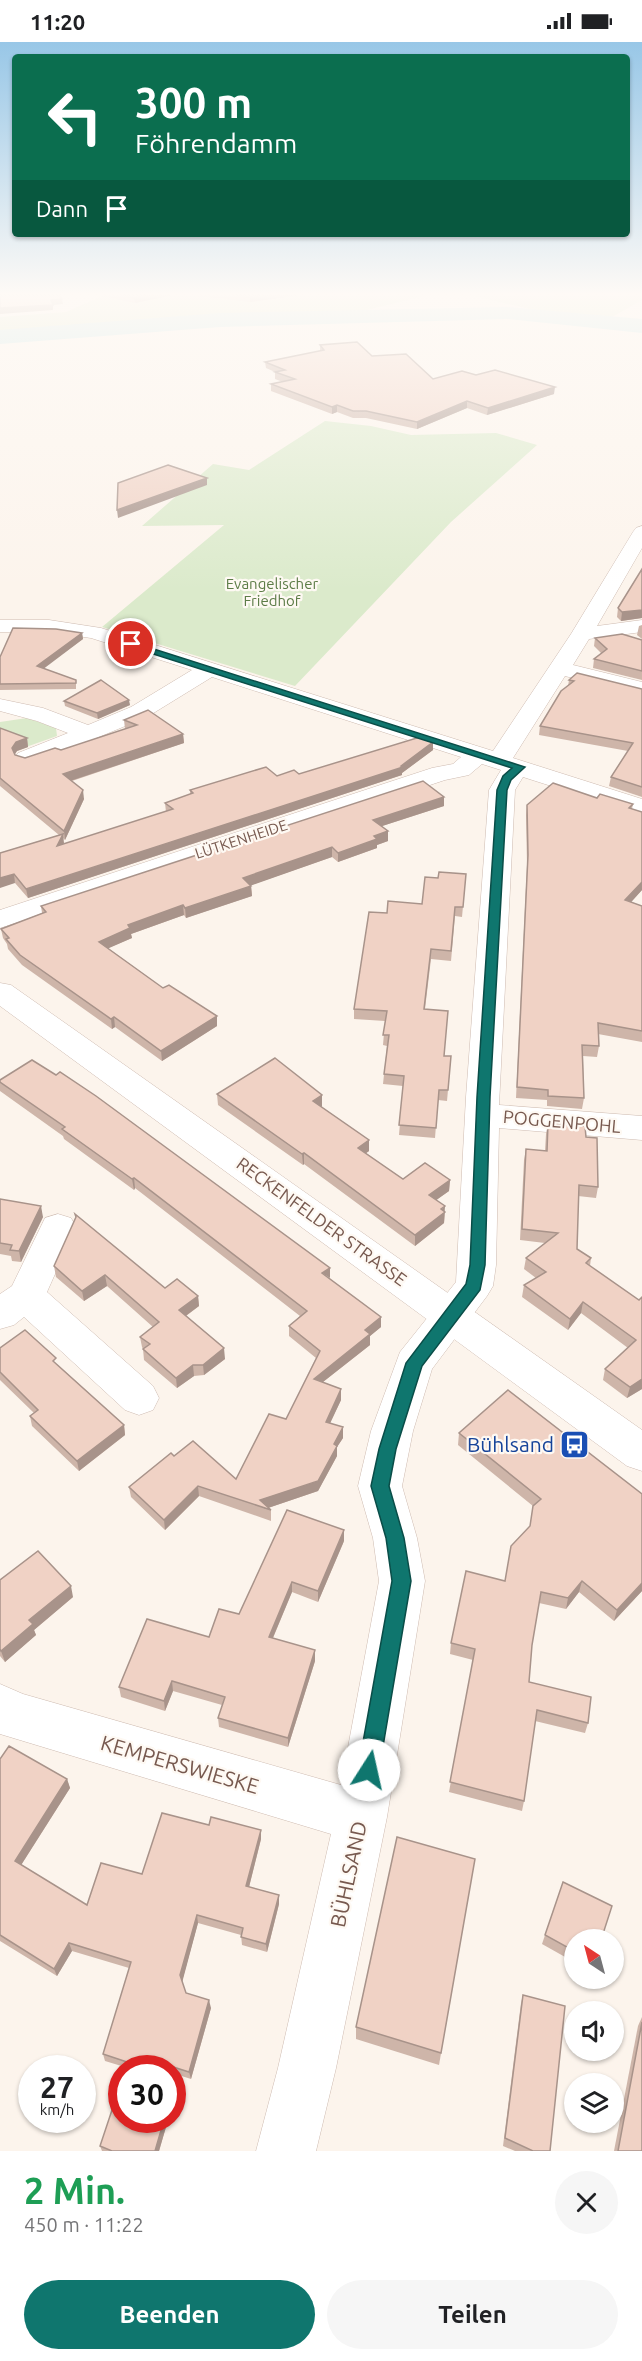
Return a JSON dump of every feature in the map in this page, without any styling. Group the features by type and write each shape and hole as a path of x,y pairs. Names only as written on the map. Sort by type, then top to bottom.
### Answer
{"street":[{"name":"BÜHLSAND","path":"286,2151 307,2068 361,1817 402,1581 395,1538 380,1486 392,1431 414,1363 474,1286 476,1275 502,790 507,778 499,761 582,634 642,532"},
{"path":"0,626 49,626 94,632 642,807"},
{"path":"582,634 642,626"},
{"path":"560,668 642,689"},
{"path":"27,758 139,712 210,669"},
{"path":"3,705 36,712 65,722 86,733"},
{"name":"LÜTKENHEIDE","path":"0,919 430,777 499,761"},
{"name":"RECKENFELDER STRASSE","path":"0,992 374,1258 642,1454"},
{"name":"POGGENPOHL","path":"483,1115 642,1128"},
{"path":"58,1227 13,1305 139,1398"},
{"name":"KEMPERSWIESKE","path":"0,1708 16,1716 361,1817"}],"green space":[{"name":"Evangelischer Friedhof","path":"325,421 371,426 411,435 496,433 537,445 451,522 295,686 102,627 224,525 142,526 213,464 249,470"},
{"path":"27,718 56,728 57,736 26,747 0,736 0,722"}],"building":[{"path":"296,393 535,393 488,408 467,401 417,422 366,411 353,411 337,405 332,407"},
{"path":"168,465 207,478 117,510 118,483"},
{"path":"642,569 642,610 622,612 618,608"},
{"path":"13,628 56,629 82,633 37,666 76,680 76,683 0,684 0,657"},
{"path":"622,634 642,640 642,671 594,659 607,649 595,638"},
{"path":"577,673 642,689 642,787 611,777 633,743 540,726 561,691 574,681 569,680"},
{"path":"101,680 129,700 97,713 64,701"},
{"path":"148,710 183,734 63,774 83,790 64,831 0,778 0,728 27,738 16,742 12,748 15,755 25,758 55,748 61,750 137,725 124,720"},
{"path":"420,737 433,742 401,766 403,767 26,889 14,874 0,878 0,853 63,834 57,846 173,809 165,803 193,793 190,790 266,767 277,776 294,770 299,774"},
{"path":"423,781 444,797 373,820 388,831 374,836 377,839 338,853 332,847 243,878 251,886 185,908 183,905 128,925 130,928 99,942 163,988 169,985 217,1016 161,1051 20,955 6,939 9,938 1,929 46,912 41,906"},
{"path":"553,783 597,798 600,794 633,804 629,808 642,812 642,882 625,900 642,906 642,1031 598,1023 599,1046 582,1045 584,1098 548,1096 548,1090 517,1087 528,855 527,805"},
{"path":"439,872 466,874 463,907 455,907 451,951 431,949 424,1009 448,1011 444,1056 451,1056 448,1090 439,1090 436,1128 399,1125 404,1076 384,1074 389,1035 383,1035 387,1011 354,1009 369,912 387,913 388,901 422,904 425,877 438,878"},
{"path":"275,1058 322,1095 313,1101 369,1140 358,1148 403,1179 425,1163 450,1180 429,1195 445,1206 441,1209 445,1212 415,1235 304,1153 302,1154 217,1094"},
{"path":"32,1060 56,1075 60,1072 96,1096 330,1268 322,1273 381,1317 365,1330 370,1334 314,1379 341,1389 326,1422 343,1427 334,1444 337,1446 318,1481 260,1500 271,1510 198,1486 164,1520 129,1487 171,1453 174,1456 193,1441 236,1479 269,1414 286,1419 320,1351 289,1326 307,1311 134,1178 132,1179 62,1129 65,1127 0,1082"},
{"path":"548,1123 585,1126 586,1137 597,1138 598,1187 579,1185 577,1249 591,1258 586,1263 639,1300 642,1297 642,1379 630,1387 605,1369 636,1340 583,1302 570,1319 524,1285 546,1272 526,1258 558,1233 522,1229 526,1149 547,1151"},
{"path":"0,1199 41,1206 19,1251 10,1250 12,1245 0,1243"},
{"path":"75,1214 165,1288 177,1279 198,1296 179,1310 224,1348 203,1365 193,1365 176,1378 143,1349 150,1344 140,1337 159,1322 105,1275 82,1291 54,1266 76,1217"},
{"path":"25,1330 56,1358 53,1361 124,1425 77,1461 30,1416 38,1410 0,1372 0,1348"},
{"path":"508,1390 642,1494 642,1583 617,1610 582,1581 568,1598 541,1592 532,1645 529,1682 591,1697 588,1723 537,1710 524,1801 450,1782 475,1649 451,1643 466,1571 505,1581 511,1546 530,1526 533,1506 541,1499 459,1433"},
{"path":"287,1510 344,1530 318,1591 292,1582 269,1637 315,1650 288,1738 218,1718 225,1697 172,1681 164,1701 119,1687 147,1619 209,1637 219,1609 239,1614"},
{"path":"38,1551 71,1586 29,1620 33,1624 1,1651 0,1580"},
{"path":"9,1746 67,1779 15,1861 87,1905 101,1863 142,1874 162,1813 209,1825 211,1817 261,1830 246,1886 279,1895 266,1944 241,1937 243,1928 197,1915 180,1975 186,1993 209,2000 189,2072 186,2071 186,2055 103,2054 131,1962 69,1943 54,1969 0,1935 0,1759"},
{"path":"397,1837 475,1859 441,2053 356,2027"},
{"path":"563,1882 612,1906 605,1929 564,1929 564,1945 545,1935"},
{"path":"523,1995 564,2006 550,2151 533,2151 505,2138"},
{"path":"642,2022 642,2151 618,2151 621,2133 624,2133 624,2119"},
{"path":"108,2122 108,2133 160,2133 155,2151 112,2151 100,2146"}],"place":[{"name":"Bühlsand","path":"575,1444"}],"route":[{"path":"131,644 519,767 507,778 502,790 483,1097 477,1265 474,1286 414,1363 388,1449 380,1486 395,1538 402,1581 369,1770"}]}
